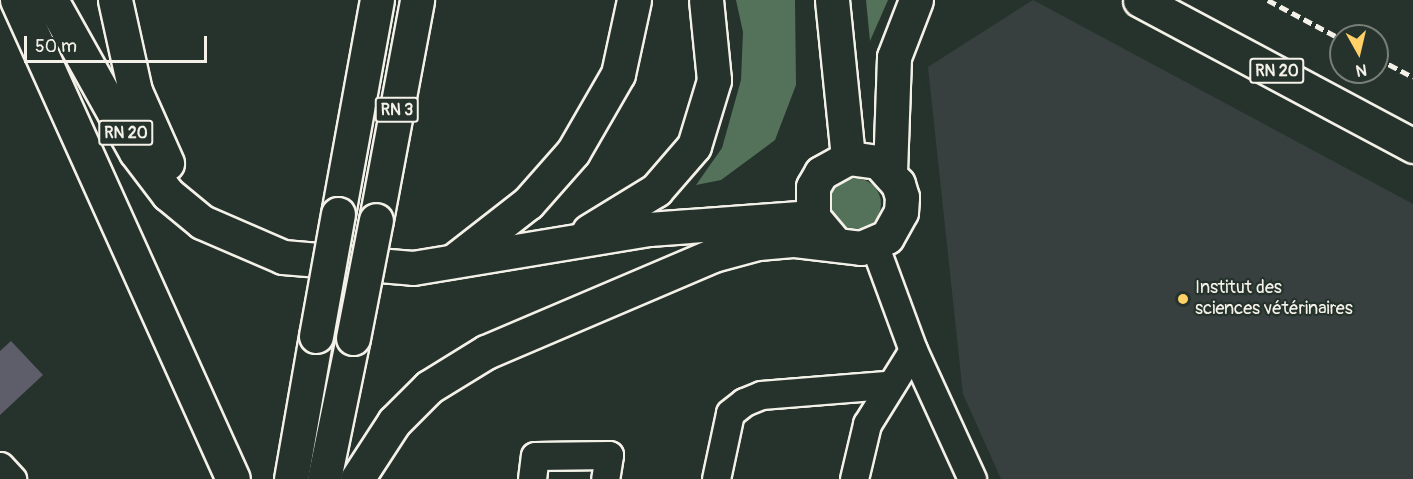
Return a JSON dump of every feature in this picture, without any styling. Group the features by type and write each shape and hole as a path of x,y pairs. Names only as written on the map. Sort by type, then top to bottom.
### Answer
{"main road":[{"path":"17,0 46,70 107,194 233,479"},
{"path":"45,0 46,70"},
{"name":"RN 20","path":"51,0 136,152 168,194 202,222 234,236"},
{"path":"115,0 148,129 193,199 234,236 283,256 349,267 413,268 649,229 813,217"},
{"name":"RN 3","path":"291,479 377,0"},
{"name":"RN 3","path":"324,479 417,0"},
{"path":"563,243 656,190 694,146 714,80 706,0"},
{"path":"832,0 848,158"},
{"path":"890,172 894,57 916,0"},
{"name":"RN 20","path":"1140,0 1413,146"},
{"path":"452,261 528,203 573,152 618,74 632,15"},
{"path":"357,479 394,422 429,387 468,361 713,255 758,243 874,244 887,237 901,212 902,197 890,172 878,162 848,158 821,174 813,187 813,217 835,243"}],"street":[{"path":"874,244 913,350 972,479"},
{"path":"854,479 860,442 886,385 913,350"},
{"path":"716,479 730,413 744,402 761,395 886,385"},
{"path":"532,479 535,456 609,455 605,479"},
{"path":"0,466 12,479"}],"shaded area":[{"name":"Institut des sciences vétérinaires","path":"1033,0 1413,204 1413,479 1001,479 963,394 928,67"}],"green space":[{"path":"736,0 795,0 796,85 775,140 721,180 696,185 722,148 741,80 743,32"},
{"path":"866,0 888,0 870,41"},
{"path":"855,178 865,180 873,186 879,194 881,204 879,214 873,222 865,228 855,230 845,228 837,222 831,214 829,204 831,194 837,186 845,180"}],"building":[{"path":"11,341 43,375 0,415 0,351"}],"railway":[{"path":"1268,0 1329,33"},
{"path":"1389,64 1413,77"}],"place":[{"name":"Institut des sciences vétérinaires","path":"1183,299"}]}
